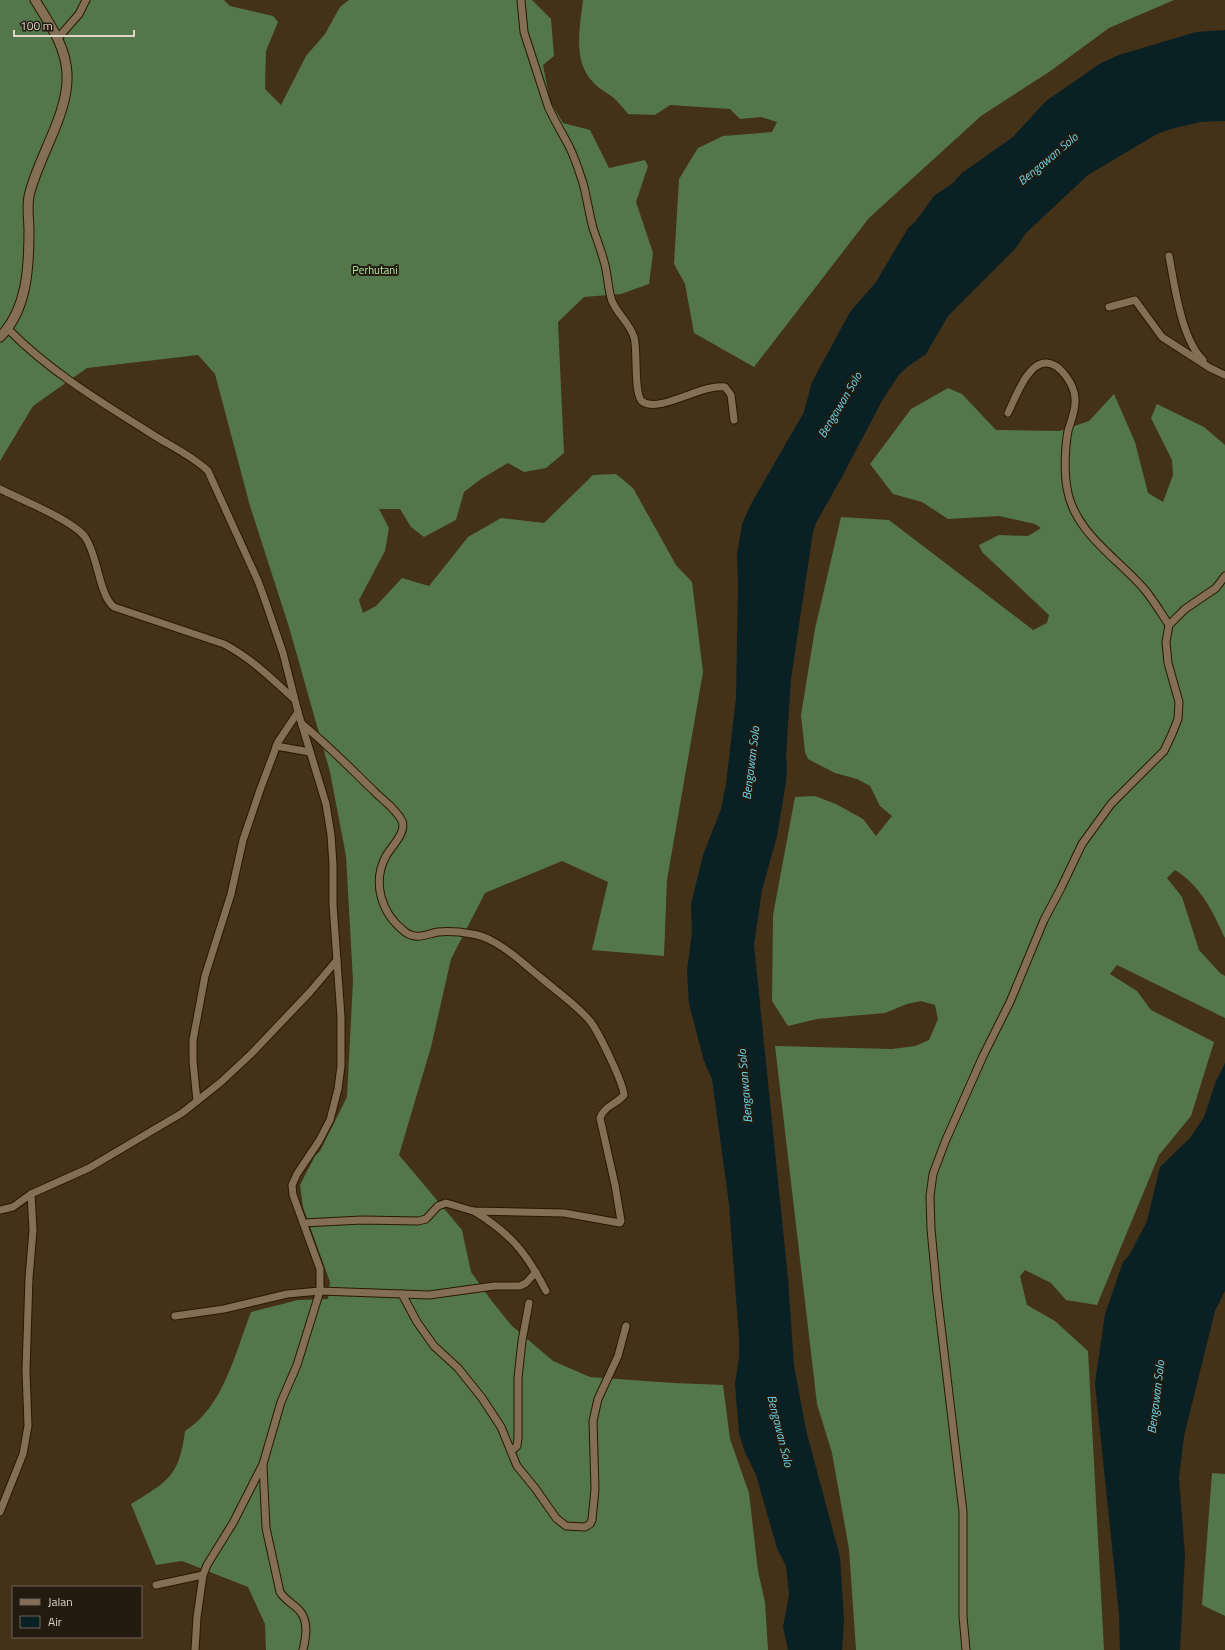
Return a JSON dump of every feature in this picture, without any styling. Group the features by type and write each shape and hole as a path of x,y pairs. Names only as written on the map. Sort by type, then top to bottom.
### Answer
{"street":[{"path":"0,337 8,329 19,307 27,277 29,253 29,194 42,156 63,107 67,89 66,61 58,38 35,0"},
{"path":"58,38 79,14 86,0"},
{"path":"521,0 524,32 548,106 553,118 570,147 583,184 605,266 612,302 630,327 634,338 636,353 636,385 639,397 642,402 645,403 660,403 716,387 725,387 731,395 734,420"},
{"path":"1169,256 1176,294 1188,338 1196,353 1210,368"},
{"path":"1110,307 1132,300 1136,301 1162,337 1225,376"},
{"path":"8,329 39,358 83,390 197,461 208,471 258,581 283,653 294,699 326,804 331,835 333,904 341,1017 341,1066 338,1089 330,1120 319,1141 292,1184 293,1195 320,1269 320,1291 298,1365 281,1402 262,1464 233,1523 207,1565 203,1575 197,1618 195,1650"},
{"path":"1008,413 1020,388 1034,367 1046,363 1053,364 1072,385 1075,400 1067,441 1066,486 1071,505 1096,542 1144,590 1169,625"},
{"path":"0,489 61,520 85,537 92,552 106,598 114,607 224,644 256,665 294,699"},
{"path":"966,1650 963,1616 963,1512 937,1293 931,1229 930,1196 933,1174 945,1142 983,1056 1010,1002 1044,920 1062,888 1082,844 1111,804 1164,751 1172,734 1178,719 1179,702 1168,663 1166,636 1169,625 1185,609 1216,588 1225,576"},
{"path":"197,1101 193,1061 193,1040 205,976 231,894 244,840 276,746 286,727 298,712"},
{"path":"302,724 356,773 396,812 402,821 402,832 386,856 379,875 381,897 386,910 392,919 405,932 415,937 438,932 471,934 488,938 505,948 589,1020 610,1060 624,1093 622,1098 605,1110 600,1118 615,1185 621,1222 564,1213 473,1211"},
{"path":"276,746 310,752"},
{"path":"0,1210 13,1207 31,1194 89,1168 182,1113 251,1054 310,992 337,960"},
{"path":"0,1512 23,1454 28,1426 26,1370 32,1230 31,1194"},
{"path":"303,1223 354,1220 418,1221 426,1219 438,1206 446,1203 473,1211 508,1235 525,1254 546,1291"},
{"path":"176,1316 224,1309 279,1295 320,1291 429,1295 494,1286 520,1286 526,1283 536,1272"},
{"path":"402,1294 434,1346 458,1368 482,1398 501,1427 517,1466 559,1522 566,1526 585,1527 590,1524 595,1498 594,1411 618,1356 626,1326"},
{"path":"511,1452 517,1446 518,1438 518,1378 522,1341 529,1303"},
{"path":"262,1464 266,1528 280,1592 283,1598 304,1617 306,1625 303,1650"},
{"path":"156,1585 203,1575"}],"green space":[{"name":"Perhutani","path":"0,0 224,0 230,6 273,16 278,22 266,51 265,89 281,105 306,56 325,34 340,7 349,0 532,0 551,19 554,56 543,65 550,101 563,123 590,130 609,168 645,160 648,166 636,202 653,253 649,284 621,294 584,297 558,322 564,453 546,468 524,472 508,463 481,479 464,492 456,520 424,537 411,527 400,509 379,509 389,528 385,551 359,600 363,613 376,606 402,578 429,586 468,537 501,518 544,523 593,475 616,474 633,488 676,565 692,582 703,672 667,880 664,956 592,950 608,882 562,861 485,893 451,959 431,1047 399,1155 462,1230 471,1272 491,1300 511,1325 553,1361 590,1377 723,1385 730,1439 749,1493 758,1571 765,1602 768,1650 266,1650 265,1624 248,1587 182,1561 156,1565 131,1504 163,1483 175,1468 179,1459 185,1431 210,1408 227,1378 251,1312 298,1300 328,1299 330,1282 303,1207 300,1185 315,1156 320,1151 347,1097 353,981 346,856 330,772 289,627 250,506 215,374 198,355 87,368 33,406 0,461"},
{"path":"583,0 1174,0 1109,28 1049,72 981,116 869,218 754,367 694,333 685,284 674,264 679,179 698,148 723,136 772,132 777,122 761,117 740,119 730,109 670,105 655,115 628,114 614,98 594,83 587,75 583,65 580,55 579,33"},
{"path":"948,388 962,394 996,430 1060,431 1089,421 1114,394 1135,442 1148,493 1163,502 1173,475 1172,460 1151,418 1157,404 1204,427 1225,445 1225,938 1211,909 1192,884 1175,870 1167,878 1182,897 1199,950 1220,973 1225,976 1225,1018 1117,965 1110,974 1137,991 1151,1010 1214,1042 1191,1116 1159,1155 1097,1305 1066,1300 1051,1283 1025,1270 1020,1276 1027,1305 1055,1321 1088,1351 1104,1650 856,1650 849,1549 832,1453 817,1404 775,1046 892,1049 915,1046 929,1040 938,1019 935,1005 921,1001 907,1004 885,1013 817,1019 788,1026 772,1001 773,915 795,797 815,796 836,804 863,819 876,836 892,816 880,806 870,786 857,779 835,773 808,759 805,752 801,715 815,629 841,517 889,520 1033,630 1047,623 1049,615 982,552 979,545 999,535 1028,536 1041,528 1035,524 999,516 948,519 922,502 893,494 870,464 911,409"},
{"path":"1212,1473 1225,1474 1225,1616 1202,1605"}],"water":[{"name":"Bengawan Solo","path":"1225,30 1225,121 1200,122 1157,134 1088,175 1026,233 1015,249 948,316 926,354 907,367 898,376 883,399 816,523 813,532 791,679 786,755 786,782 777,836 762,890 754,945 788,1279 794,1365 806,1430 840,1557 844,1621 842,1650 788,1650 783,1627 789,1595 786,1566 777,1548 756,1475 745,1452 739,1434 735,1384 739,1357 739,1338 729,1204 712,1079 704,1061 689,1004 687,971 692,932 691,904 703,855 721,809 726,784 736,698 738,585 737,555 742,524 751,504 804,412 812,382 850,312 876,282 908,228 915,222 934,196 953,183 962,173 1013,137 1046,101 1101,63 1119,55 1196,32"},
{"name":"Bengawan Solo","path":"1225,1063 1225,1291 1215,1311 1184,1436 1179,1478 1185,1556 1180,1650 1120,1650 1119,1614 1095,1383 1105,1314 1123,1262 1130,1254 1147,1221 1160,1167 1190,1138 1204,1117 1216,1081"}]}
